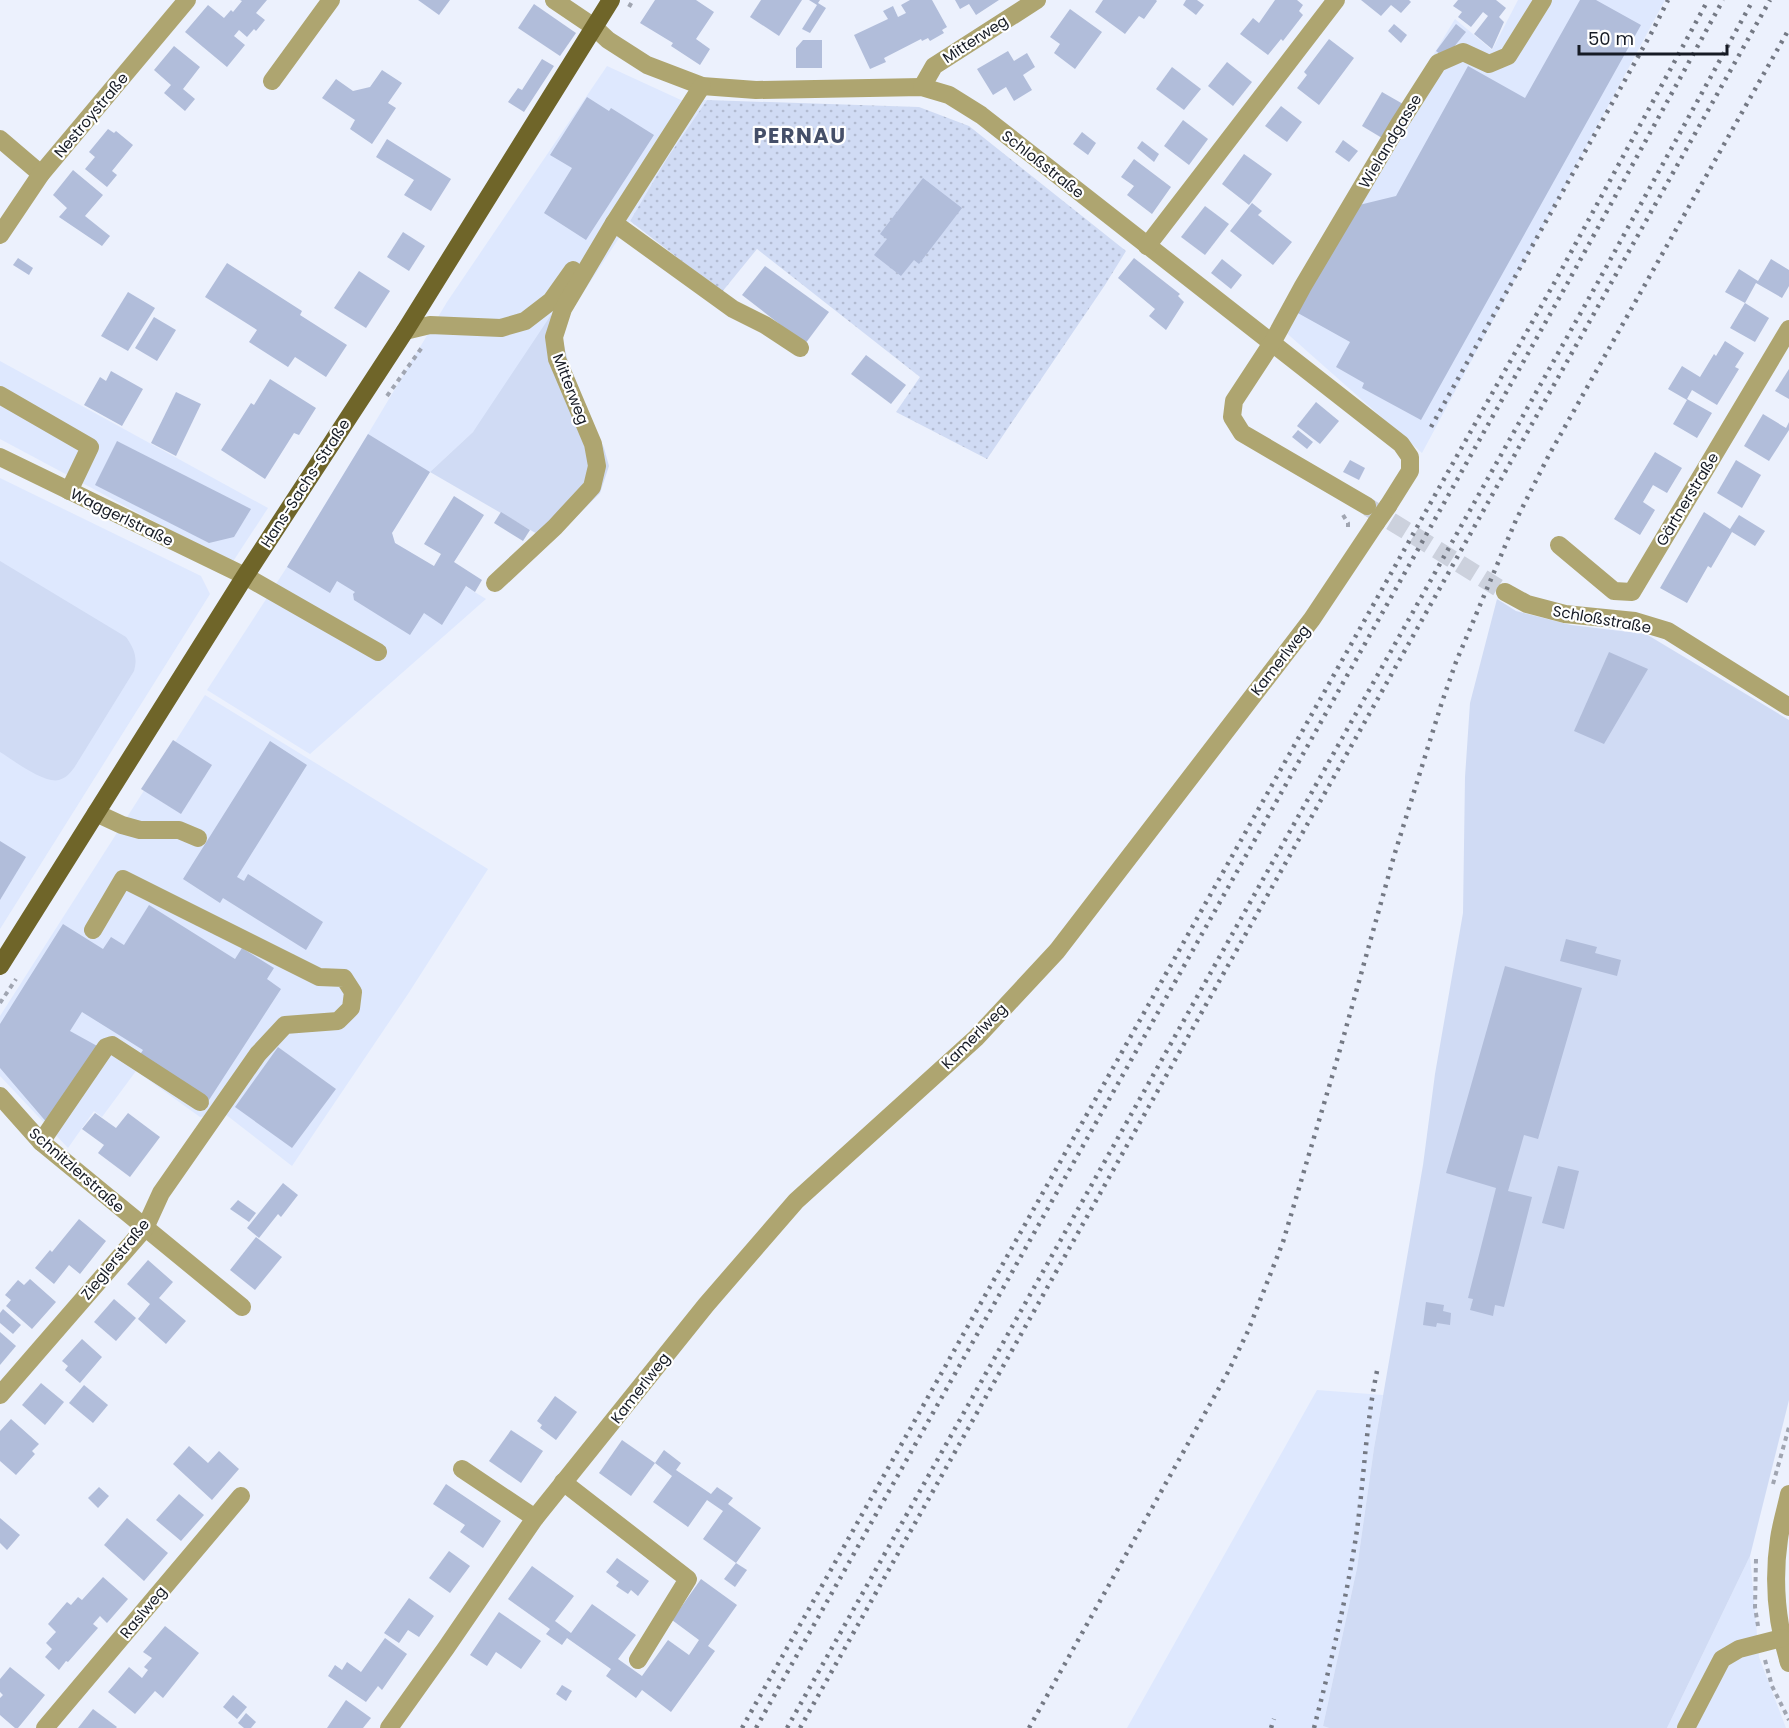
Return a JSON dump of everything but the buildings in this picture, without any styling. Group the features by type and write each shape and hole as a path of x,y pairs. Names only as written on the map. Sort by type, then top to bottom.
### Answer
{"main road":[{"name":"Hans-Sachs-Straße","path":"0,966 245,576 405,331 610,0"}],"street":[{"name":"Nestroystraße","path":"0,235 41,174 187,0"},
{"path":"272,81 331,0"},
{"name":"Schloßstraße","path":"554,0 594,27 608,40 647,65 702,86 756,90 922,87 949,95 981,115 1272,343"},
{"name":"Mitterweg","path":"922,87 934,66 1037,0"},
{"path":"1147,246 1336,0"},
{"name":"Wielandgasse","path":"1272,343 1399,124 1438,63 1463,52 1489,64 1508,56 1543,0"},
{"name":"Mitterweg","path":"495,583 555,528 592,488 597,466 593,444 557,359 554,337 563,309 614,223 702,86"},
{"path":"0,139 41,174"},
{"path":"614,223 734,309 765,325 800,348"},
{"path":"405,331 430,325 501,328 525,321 551,301 570,276 587,246"},
{"name":"Gärtnerstraße","path":"1559,545 1614,591 1632,592 1789,329"},
{"path":"1272,343 1234,401 1232,417 1242,433 1367,506"},
{"name":"Kamerlweg","path":"389,1728 536,1518 706,1305 796,1201 976,1038 1057,951 1311,619 1388,506 1410,471 1410,457 1401,444 1272,343"},
{"path":"0,395 90,447 69,491"},
{"name":"Waggerlstraße","path":"0,457 245,576 378,652"},
{"name":"Schloßstraße","path":"1505,591 1527,604 1565,614 1635,621 1668,631 1789,707"},
{"path":"96,813 122,825 140,830 179,830 198,838"},
{"name":"Zieglerstraße","path":"0,1395 144,1228 161,1193 258,1054 285,1025 338,1021 351,1008 354,992 344,978 319,976 123,879 93,930"},
{"path":"41,1143 106,1047 112,1045 201,1102"},
{"name":"Schnitzlerstraße","path":"0,1096 41,1143 242,1307"},
{"path":"462,1469 536,1518"},
{"path":"563,1482 688,1579 638,1660"},
{"path":"1789,1494 1779,1539 1776,1590 1782,1638 1789,1663"},
{"name":"Raslweg","path":"45,1728 242,1496"},
{"path":"1686,1728 1722,1659 1739,1649 1782,1638"}],"path":[{"path":"1339,507 1348,523 1350,540"}],"shaded area":[{"path":"1518,0 1665,0 1422,453 1273,321 1455,19 1492,50"},
{"path":"607,66 681,100 707,100 666,160 630,221 568,316 473,432 430,472 392,533 395,543 486,599 310,754 207,690 287,567 447,302"},
{"path":"707,100 919,107 969,126 1126,251 987,459 896,412 920,377 757,249 722,292 630,221 666,160"},
{"path":"551,315 562,338 572,377 604,448 609,466 600,493 551,542 430,472 473,432"},
{"path":"0,361 268,508 232,563 0,439"},
{"path":"0,478 201,576 210,594 0,929"},
{"path":"0,561 126,637 134,653 136,662 134,671 74,768 66,777 59,780 37,775 0,752"},
{"path":"1497,599 1516,611 1571,625 1646,634 1789,720 1789,1400 1750,1556 1667,1728 1329,1728 1323,1726 1357,1568 1374,1448 1423,1165 1435,1074 1463,913 1465,777 1470,703"},
{"path":"205,695 488,869 408,994 292,1166 225,1114 200,1117 136,1071 102,1117 94,1111 68,1148 0,1076 0,1016"},
{"path":"1317,1390 1383,1395 1357,1568 1323,1726 1329,1728 1127,1728"},
{"path":"1750,1556 1759,1657 1786,1728 1667,1728"}],"tunnel":[{"path":"1368,507 1505,592"}],"railway":[{"path":"1431,427 1668,0"},
{"path":"742,1728 1557,278 1708,0"},
{"path":"756,1728 1567,284 1723,0"},
{"path":"787,1728 1598,282 1753,0"},
{"path":"800,1728 1770,0"},
{"path":"1029,1728 1228,1372 1248,1331 1283,1242 1394,856 1442,702 1456,662 1516,520 1549,455 1789,29"},
{"path":"1314,1728 1353,1555 1377,1371"},
{"path":"1271,1728 1274,1719"}],"district":[{"name":"PERNAU","path":"800,135"}]}
